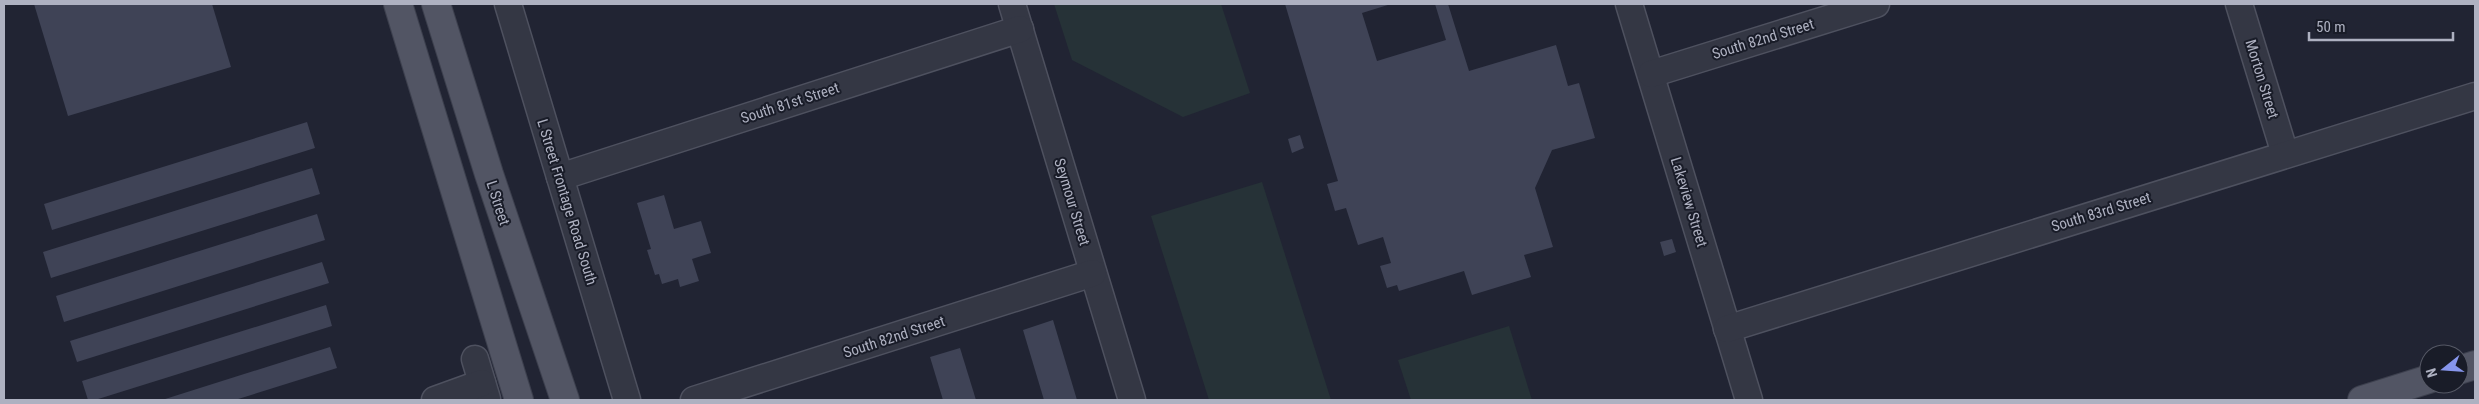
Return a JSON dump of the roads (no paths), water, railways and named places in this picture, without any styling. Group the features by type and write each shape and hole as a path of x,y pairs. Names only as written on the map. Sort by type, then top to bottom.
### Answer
{"main road":[{"path":"398,4 519,400"},
{"name":"L Street","path":"436,4 488,174 565,400"},
{"path":"2362,400 2419,382"}],"street":[{"name":"L Street Frontage Road South","path":"508,4 627,400"},
{"name":"Seymour Street","path":"1012,4 1132,400"},
{"name":"Lakeview Street","path":"1629,4 1749,400"},
{"name":"South 82nd Street","path":"1650,74 1876,4"},
{"name":"Morton Street","path":"2239,4 2285,154"},
{"name":"South 81st Street","path":"560,177 1020,29"},
{"name":"South 83rd Street","path":"1727,329 2475,96"},
{"name":"South 82nd Street","path":"694,400 1093,273"},
{"path":"435,400 481,381"}]}
